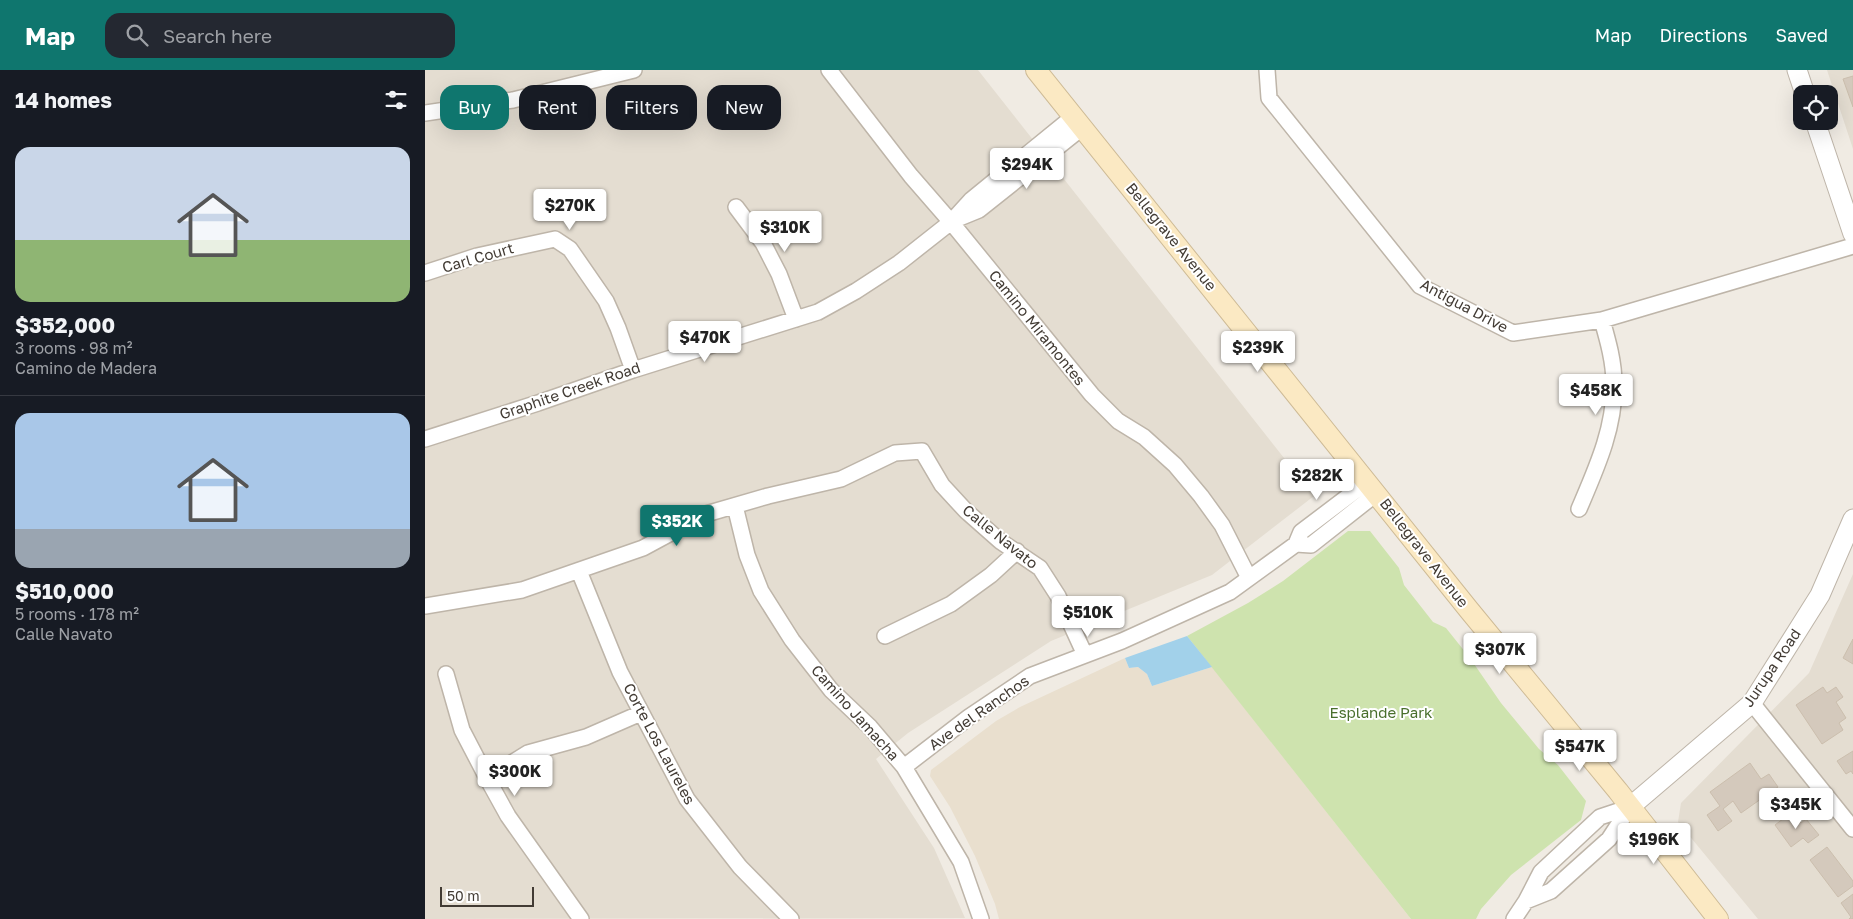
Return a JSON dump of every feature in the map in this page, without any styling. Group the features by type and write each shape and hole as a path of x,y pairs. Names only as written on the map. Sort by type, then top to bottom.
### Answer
{"main road":[{"name":"Bellegrave Avenue","path":"1036,70 1469,610 1631,807 1719,919"}],"street":[{"path":"425,113 513,100 579,76 634,70"},
{"name":"Camino Miramontes","path":"829,70 911,176 951,222 1092,396 1118,421 1144,437 1175,465 1201,496 1222,525 1249,578"},
{"name":"Antigua Drive","path":"1267,70 1269,98 1420,286 1513,332 1602,320 1853,246"},
{"path":"1797,70 1802,85"},
{"name":"Graphite Creek Road","path":"425,439 633,370 818,312 856,291 899,263 951,222 971,200 1078,121"},
{"path":"1818,130 1853,234"},
{"path":"736,207 763,242 779,274 796,319"},
{"name":"Carl Court","path":"425,273 477,256 555,239 569,249 606,301 633,370"},
{"path":"1579,509 1606,441 1611,415 1614,385 1613,366 1602,320"},
{"name":"Calle Navato","path":"735,506 841,480 895,453 922,451 941,485 966,511 1000,540 1040,568 1058,596 1085,655"},
{"name":"Ave del Ranchos","path":"904,767 969,717 1030,676 1122,641 1222,596 1296,544 1311,545 1372,488"},
{"path":"425,606 522,590 643,548 706,514 735,506"},
{"name":"Camino Jamacha","path":"735,506 747,555 761,591 792,640 831,690 870,727 904,767 940,824 961,862 981,919"},
{"name":"Jurupa Road","path":"1631,807 1752,703 1821,596 1853,520"},
{"path":"885,636 951,604 991,575 1017,551"},
{"name":"Corte Los Laureles","path":"579,571 621,672 687,799 740,867 791,919"},
{"path":"446,674 462,730 487,778 508,816 581,919"},
{"path":"1752,703 1853,830"},
{"path":"487,778 528,754 586,737 641,713"},
{"path":"1526,901 1551,891 1609,840 1631,807"},
{"path":"1514,919 1541,872 1600,817 1631,807"}],"shaded area":[{"path":"425,70 978,70 1314,496 1212,575 1051,641 908,733 876,759 934,848 965,918 425,919"},
{"path":"1827,70 1853,70 1853,149 1838,103 1838,85 1832,85"},
{"path":"1853,574 1853,919 1758,919 1678,822 1681,803 1809,673"},
{"path":"1125,658 1129,668 1138,667 1147,674 1152,686 1212,667 1411,919 999,919 995,904 975,856 950,807 930,776 931,770 996,721 1020,707"}],"green space":[{"name":"Esplande Park","path":"1348,531 1370,531 1399,568 1404,585 1433,622 1446,628 1470,658 1501,703 1539,749 1558,765 1586,801 1581,820 1511,875 1481,909 1476,919 1411,919 1187,636 1248,603 1283,581"}],"water":[{"path":"1187,636 1212,667 1152,686 1147,674 1138,667 1129,668 1125,658"}],"building":[{"path":"1853,76 1853,107 1843,79"},
{"path":"1853,639 1853,664 1843,658"},
{"path":"1823,687 1827,693 1836,687 1843,697 1836,702 1846,718 1839,723 1843,730 1822,744 1796,705"},
{"path":"1853,751 1853,774 1851,771 1846,774 1837,761"},
{"path":"1750,763 1761,779 1769,774 1778,787 1741,813 1733,801 1723,809 1732,821 1718,831 1707,815 1720,806 1710,792"},
{"path":"1792,812 1801,823 1806,819 1819,835 1808,843 1803,838 1791,847 1775,825"},
{"path":"1827,847 1853,881 1853,886 1838,897 1810,860"},
{"path":"1853,894 1853,919 1849,919 1851,917 1841,903"}]}
